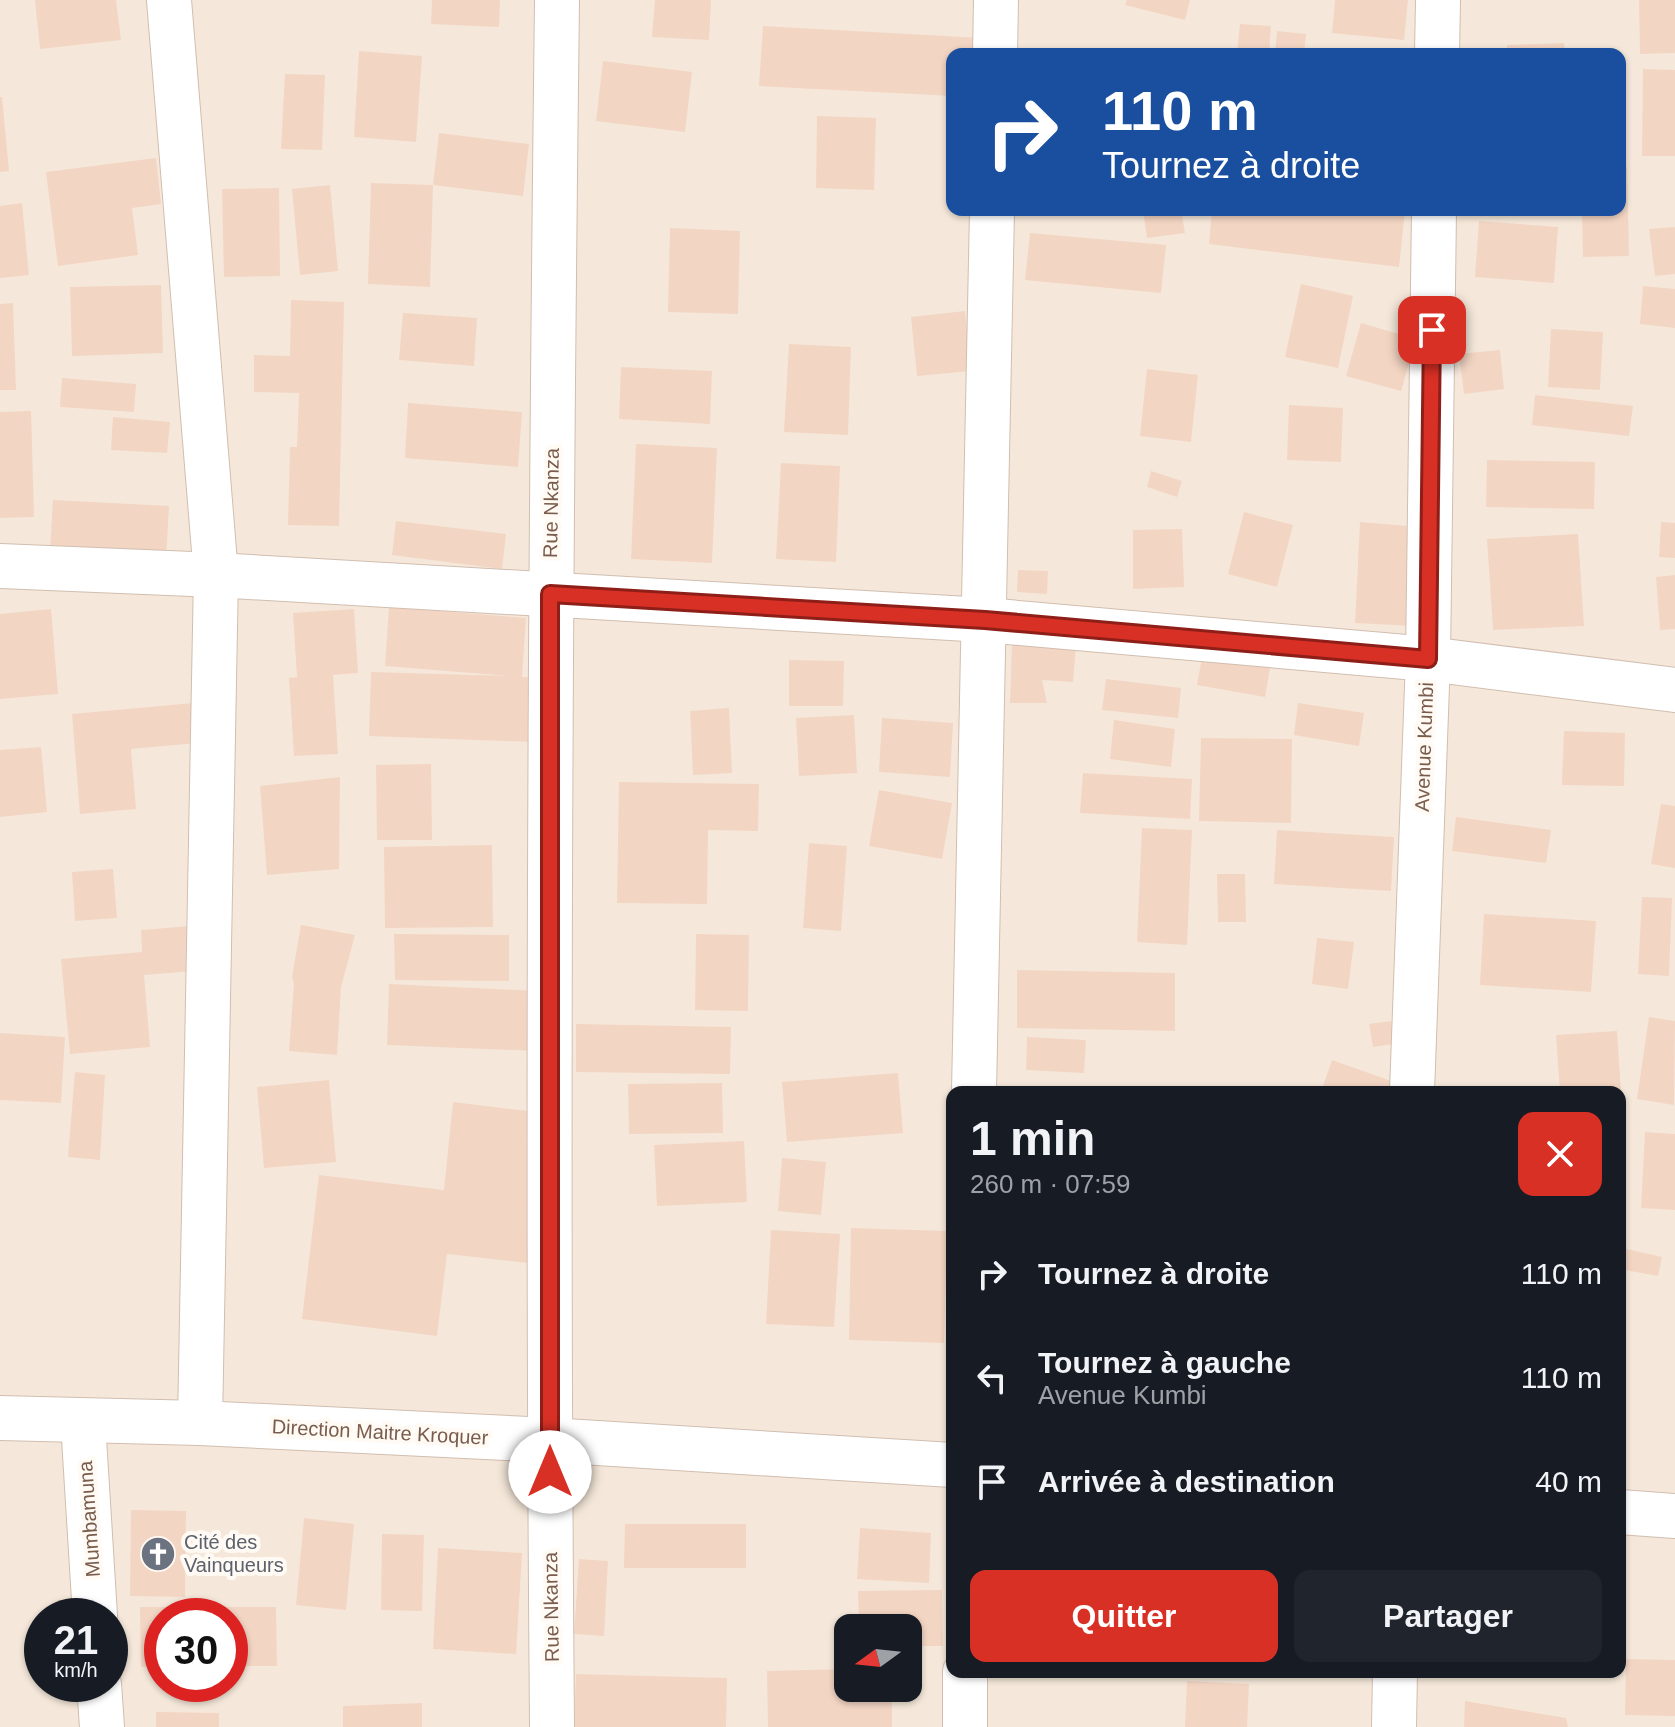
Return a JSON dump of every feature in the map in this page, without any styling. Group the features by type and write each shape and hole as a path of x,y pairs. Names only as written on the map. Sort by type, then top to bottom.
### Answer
{"street":[{"path":"169,0 216,575 200,1423"},
{"name":"Rue Nkanza","path":"552,1727 549,1440 550,594 557,0"},
{"path":"995,48 996,0"},
{"path":"1437,48 1438,0"},
{"path":"974,1086 992,216"},
{"name":"Avenue Kumbi","path":"1412,1086 1428,659 1434,216"},
{"path":"0,566 216,575 985,620 1428,659 1675,690"},
{"name":"Direction Maitre Kroquer","path":"0,1418 200,1423 549,1440 946,1465"},
{"name":"Mumbamuna","path":"83,1422 94,1598"},
{"path":"1626,1512 1675,1516"},
{"path":"965,1678 965,1727"},
{"path":"1394,1727 1395,1678"},
{"path":"100,1702 102,1727"}],"shaded area":[{"path":"0,0 1675,0 1675,1727 0,1727"}],"building":[{"path":"35,0 116,0 121,40 40,49"},
{"path":"432,0 500,0 499,27 431,24"},
{"path":"655,0 711,0 709,40 652,37"},
{"path":"1127,0 1190,0 1185,20 1125,5"},
{"path":"1335,0 1408,0 1404,40 1332,33"},
{"path":"1639,0 1675,0 1675,53 1640,54"},
{"path":"1240,24 1271,26 1269,48 1238,48"},
{"path":"763,26 981,38 980,48 946,48 946,96 759,86"},
{"path":"1277,31 1306,34 1305,48 1276,48"},
{"path":"1564,43 1564,48 1507,48 1507,45"},
{"path":"359,51 422,56 416,142 354,137"},
{"path":"603,61 692,72 685,132 596,121"},
{"path":"1643,69 1675,70 1675,156 1642,156"},
{"path":"285,74 325,75 322,150 281,149"},
{"path":"0,97 9,171 0,172"},
{"path":"817,116 876,118 874,190 816,188"},
{"path":"439,133 529,144 523,196 433,185"},
{"path":"156,158 161,204 132,208 138,255 58,266 46,172"},
{"path":"1627,167 1629,256 1583,257 1582,216 1626,216"},
{"path":"371,183 433,185 430,287 368,284"},
{"path":"330,185 338,271 300,275 292,189"},
{"path":"279,188 280,276 224,277 222,189"},
{"path":"22,203 29,275 0,278 0,206"},
{"path":"1144,216 1182,216 1185,233 1147,238"},
{"path":"1211,216 1404,216 1399,267 1209,244"},
{"path":"1479,221 1558,227 1554,283 1475,277"},
{"path":"1675,227 1675,274 1655,276 1649,229"},
{"path":"670,228 740,231 738,314 668,312"},
{"path":"1030,233 1166,245 1161,293 1025,280"},
{"path":"1301,284 1353,296 1338,368 1285,357"},
{"path":"161,285 163,353 72,356 70,287"},
{"path":"1643,286 1675,289 1675,328 1640,324"},
{"path":"291,300 344,302 339,526 288,525 290,447 297,447 299,393 254,392 254,355 290,356"},
{"path":"13,303 16,390 0,390 0,304"},
{"path":"965,311 971,371 917,376 911,317"},
{"path":"403,313 477,318 474,366 399,360"},
{"path":"1361,323 1416,339 1401,391 1346,376"},
{"path":"1551,329 1603,332 1600,390 1548,387"},
{"path":"789,344 851,347 848,435 784,432"},
{"path":"1500,350 1504,389 1464,394 1459,354"},
{"path":"621,367 712,371 710,424 619,419"},
{"path":"1147,369 1198,375 1191,442 1140,436"},
{"path":"62,378 136,384 134,412 60,407"},
{"path":"1535,395 1633,406 1629,436 1532,425"},
{"path":"408,403 522,412 518,467 405,458"},
{"path":"1289,405 1343,408 1341,462 1287,460"},
{"path":"31,411 34,517 0,518 0,412"},
{"path":"113,417 170,422 167,453 111,450"},
{"path":"636,444 717,448 712,563 631,559"},
{"path":"1487,460 1595,462 1594,509 1486,507"},
{"path":"781,463 840,466 836,562 776,559"},
{"path":"1151,471 1182,481 1177,497 1147,487"},
{"path":"53,500 169,506 166,560 50,553"},
{"path":"1244,512 1293,525 1277,587 1228,574"},
{"path":"396,521 506,534 502,569 392,555"},
{"path":"1360,522 1420,527 1414,626 1355,623"},
{"path":"1661,522 1675,523 1675,558 1659,557"},
{"path":"1182,529 1184,587 1133,589 1133,530"},
{"path":"1578,534 1584,626 1493,630 1487,539"},
{"path":"1018,570 1048,571 1047,594 1017,592"},
{"path":"1675,575 1675,629 1660,630 1656,577"},
{"path":"389,607 526,618 522,677 536,677 534,742 369,736 371,672 509,676 385,666"},
{"path":"51,609 58,694 0,699 0,614"},
{"path":"354,609 358,673 333,675 338,754 294,756 289,678 297,677 293,613"},
{"path":"1012,643 1076,646 1073,682 1042,680 1047,703 1010,703"},
{"path":"1202,657 1270,668 1265,697 1197,685"},
{"path":"789,660 844,661 843,706 789,706"},
{"path":"1106,679 1181,688 1178,718 1102,710"},
{"path":"193,703 197,743 131,749 136,809 80,814 72,714"},
{"path":"1298,703 1364,713 1359,746 1294,735"},
{"path":"729,708 732,773 693,775 690,711"},
{"path":"854,715 857,773 799,776 796,718"},
{"path":"882,718 953,723 950,777 879,772"},
{"path":"1114,720 1175,729 1171,767 1110,759"},
{"path":"1564,731 1625,733 1624,786 1562,785"},
{"path":"1201,738 1292,739 1291,823 1199,821"},
{"path":"41,747 47,812 0,817 0,750"},
{"path":"431,764 432,840 377,840 376,765"},
{"path":"1083,773 1192,779 1190,819 1080,813"},
{"path":"340,777 339,869 267,875 260,786"},
{"path":"619,782 759,784 758,831 708,830 707,904 617,903"},
{"path":"879,790 952,803 942,859 869,846"},
{"path":"1661,804 1675,806 1675,868 1651,864"},
{"path":"1456,817 1551,830 1546,863 1452,851"},
{"path":"1142,828 1192,830 1187,945 1137,942"},
{"path":"1277,830 1394,837 1391,891 1274,884"},
{"path":"809,843 847,846 841,931 803,928"},
{"path":"492,845 493,927 385,928 384,847"},
{"path":"113,869 117,918 75,921 72,872"},
{"path":"1217,874 1245,874 1246,922 1218,922"},
{"path":"1642,897 1672,898 1669,976 1638,974"},
{"path":"1484,914 1596,921 1591,992 1480,985"},
{"path":"301,925 355,935 341,987 337,1055 289,1051 292,977"},
{"path":"190,926 194,971 144,975 150,1047 70,1054 61,959 142,952 141,930"},
{"path":"394,934 509,935 509,981 395,980"},
{"path":"696,934 749,935 748,1011 695,1010"},
{"path":"1317,938 1354,942 1348,989 1312,984"},
{"path":"1017,970 1175,973 1175,1031 1017,1028"},
{"path":"389,984 539,991 536,1051 387,1045"},
{"path":"1649,1017 1675,1021 1674,1105 1637,1099"},
{"path":"1391,1021 1394,1044 1373,1047 1369,1024"},
{"path":"576,1024 731,1027 730,1074 576,1072"},
{"path":"1617,1031 1621,1086 1560,1086 1556,1035"},
{"path":"0,1033 65,1037 61,1103 0,1100"},
{"path":"1027,1037 1086,1040 1084,1073 1026,1070"},
{"path":"1332,1060 1394,1082 1392,1086 1323,1086"},
{"path":"75,1072 105,1075 100,1160 68,1157"},
{"path":"898,1073 903,1133 787,1142 782,1082"},
{"path":"329,1080 336,1162 264,1168 257,1087"},
{"path":"722,1083 723,1133 629,1134 628,1084"},
{"path":"453,1102 544,1113 527,1263 447,1254 437,1336 302,1319 319,1175 444,1190"},
{"path":"1645,1132 1675,1134 1675,1210 1641,1208"},
{"path":"744,1141 747,1202 657,1206 654,1145"},
{"path":"782,1158 826,1162 821,1215 778,1211"},
{"path":"851,1228 946,1231 944,1343 849,1340"},
{"path":"771,1230 840,1234 834,1327 766,1324"},
{"path":"1626,1249 1662,1257 1658,1276 1626,1270"},
{"name":"Cité des Vainqueurs","path":"131,1510 186,1511 185,1597 130,1596"},
{"path":"304,1518 354,1524 346,1610 296,1605"},
{"path":"625,1524 746,1524 746,1568 624,1568"},
{"path":"860,1528 931,1533 929,1583 857,1579"},
{"path":"382,1534 424,1535 422,1611 381,1610"},
{"path":"438,1548 522,1553 516,1654 433,1649"},
{"path":"579,1559 608,1561 604,1636 574,1634"},
{"path":"942,1590 943,1646 922,1646 922,1614 859,1614 858,1591"},
{"path":"140,1607 144,1607 144,1667 141,1667"},
{"path":"248,1607 276,1607 277,1666 248,1666"},
{"path":"1626,1659 1675,1660 1675,1716 1625,1715"},
{"path":"834,1669 834,1702 892,1702 892,1727 768,1727 767,1671"},
{"path":"576,1674 727,1678 726,1727 574,1727"},
{"path":"1187,1681 1249,1684 1247,1727 1185,1727"},
{"path":"1465,1701 1566,1718 1568,1727 1464,1727"},
{"path":"422,1703 422,1727 343,1727 343,1706"},
{"path":"156,1712 219,1713 219,1727 156,1727"}],"place":[{"name":"Cité des Vainqueurs","path":"158,1554"}],"route":[{"path":"550,1472 550,594 985,620 1428,659 1432,330"}]}
